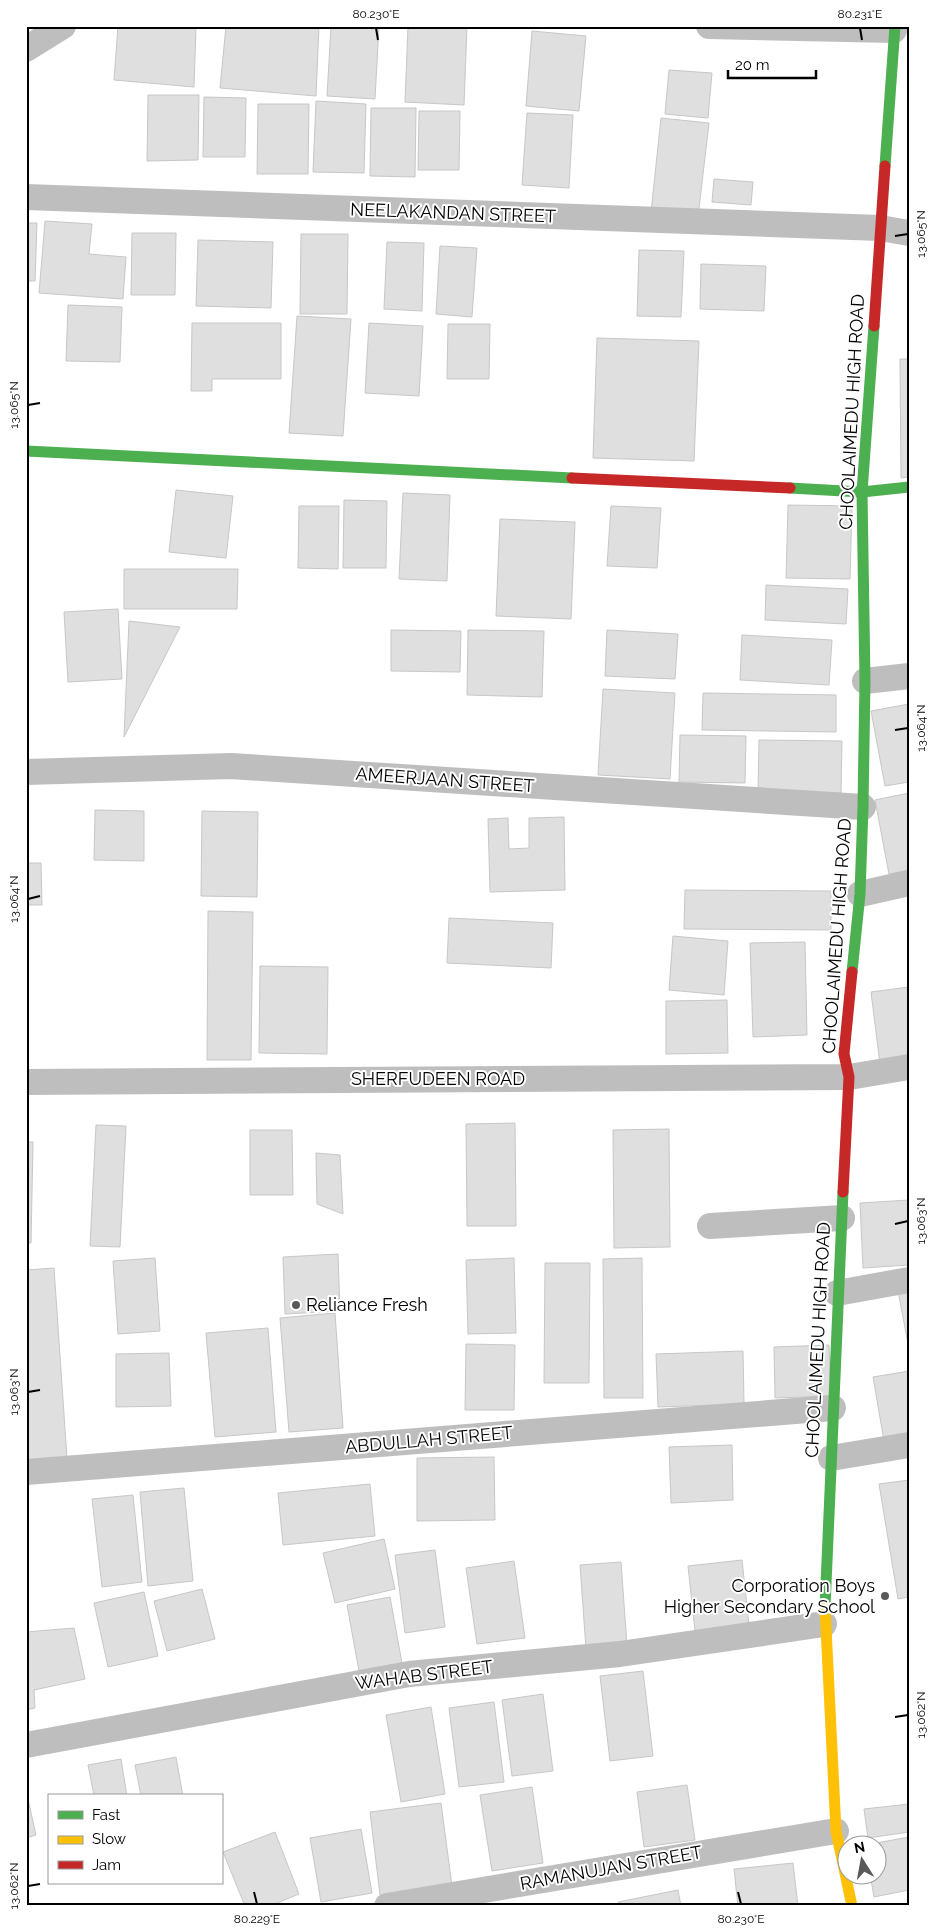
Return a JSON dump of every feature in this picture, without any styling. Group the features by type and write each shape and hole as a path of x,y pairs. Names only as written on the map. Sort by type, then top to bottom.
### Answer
{"street":[{"path":"26,49 63,26"},
{"path":"709,26 894,28"},
{"name":"CHOOLAIMEDU HIGH ROAD","path":"852,1906 836,1830 824,1624 837,1293 849,1077 844,1054 860,894 863,807 865,680 862,492 894,28"},
{"name":"NEELAKANDAN STREET","path":"26,197 880,228 909,233"},
{"path":"26,451 862,492 909,486"},
{"path":"865,680 909,676"},
{"name":"AMEERJAAN STREET","path":"26,772 231,766 863,807"},
{"path":"860,894 909,884"},
{"name":"SHERFUDEEN ROAD","path":"26,1082 849,1077 909,1067"},
{"path":"710,1226 842,1218"},
{"path":"837,1293 909,1280"},
{"name":"ABDULLAH STREET","path":"26,1472 832,1408"},
{"path":"831,1458 909,1445"},
{"name":"WAHAB STREET","path":"26,1745 409,1674 620,1654 824,1624"},
{"name":"RAMANUJAN STREET","path":"387,1906 836,1830"}],"building":[{"path":"118,26 196,26 194,87 114,80"},
{"path":"226,26 319,26 316,96 220,88"},
{"path":"331,26 379,26 375,99 327,96"},
{"path":"408,26 467,26 464,105 405,102"},
{"path":"532,31 586,36 579,111 526,106"},
{"path":"669,70 712,73 708,118 665,114"},
{"path":"148,95 199,95 198,160 147,161"},
{"path":"204,97 246,98 245,157 203,157"},
{"path":"316,101 366,104 364,173 313,172"},
{"path":"258,104 309,104 308,174 257,174"},
{"path":"371,108 416,108 415,177 370,176"},
{"path":"419,111 460,111 459,170 418,170"},
{"path":"527,113 573,115 569,188 522,185"},
{"path":"661,118 709,123 698,217 651,212"},
{"path":"714,179 753,182 751,205 712,202"},
{"path":"45,221 92,224 89,254 126,257 123,299 39,293"},
{"path":"26,223 37,223 35,281 26,281"},
{"path":"132,233 176,233 175,295 131,295"},
{"path":"301,234 348,234 347,314 300,314"},
{"path":"198,240 273,242 271,308 196,306"},
{"path":"387,242 424,243 422,311 384,309"},
{"path":"440,246 477,248 472,317 436,314"},
{"path":"639,250 684,251 681,317 637,316"},
{"path":"701,264 766,266 764,311 700,309"},
{"path":"68,305 122,307 120,362 66,361"},
{"path":"297,316 351,319 343,436 289,433"},
{"path":"192,323 281,323 281,379 212,379 212,391 191,391"},
{"path":"369,323 423,326 419,396 365,393"},
{"path":"448,324 490,324 489,379 447,379"},
{"path":"597,338 699,341 694,461 593,458"},
{"path":"900,359 909,359 909,477 901,478"},
{"path":"176,490 233,496 226,558 169,552"},
{"path":"403,493 450,495 447,581 399,579"},
{"path":"344,500 387,501 386,568 343,568"},
{"path":"788,505 852,506 850,579 786,578"},
{"path":"299,506 339,506 338,569 298,568"},
{"path":"611,506 661,508 657,568 607,566"},
{"path":"500,519 575,522 571,619 496,616"},
{"path":"124,569 238,569 237,609 124,609"},
{"path":"766,585 848,589 846,624 765,620"},
{"path":"118,609 122,679 68,682 64,612"},
{"path":"129,621 180,627 124,737"},
{"path":"391,630 461,631 460,672 391,671"},
{"path":"468,630 544,631 542,697 467,695"},
{"path":"607,630 678,634 675,679 605,676"},
{"path":"742,635 832,640 829,685 740,680"},
{"path":"603,689 675,693 670,779 598,775"},
{"path":"703,693 836,695 836,732 702,730"},
{"path":"909,704 909,782 885,786 871,711"},
{"path":"680,735 746,736 745,783 679,782"},
{"path":"759,740 842,741 841,793 758,792"},
{"path":"909,793 909,870 889,874 875,800"},
{"path":"95,810 144,811 144,861 94,860"},
{"path":"202,811 258,812 257,897 201,896"},
{"path":"564,817 565,890 490,892 488,819 508,818 509,849 529,848 529,818"},
{"path":"26,863 41,863 42,905 26,905"},
{"path":"685,890 831,891 831,930 684,929"},
{"path":"208,911 253,912 251,1060 207,1060"},
{"path":"449,918 553,923 551,968 447,963"},
{"path":"673,936 728,941 724,995 669,990"},
{"path":"805,942 807,1035 753,1037 750,943"},
{"path":"260,966 328,967 327,1054 259,1053"},
{"path":"909,987 909,1060 880,1064 871,992"},
{"path":"727,1000 728,1053 666,1054 666,1001"},
{"path":"515,1123 516,1226 467,1226 466,1124"},
{"path":"96,1125 126,1126 120,1247 90,1246"},
{"path":"669,1129 670,1247 614,1248 613,1130"},
{"path":"250,1130 292,1130 293,1195 250,1195"},
{"path":"26,1142 33,1142 31,1243 26,1243"},
{"path":"316,1153 340,1155 343,1214 317,1204"},
{"path":"909,1200 909,1265 863,1268 860,1203"},
{"path":"338,1254 340,1311 285,1314 283,1257"},
{"path":"155,1258 160,1331 118,1334 113,1261"},
{"path":"514,1258 516,1333 468,1334 466,1260"},
{"path":"642,1258 643,1398 604,1398 603,1259"},
{"path":"545,1263 590,1263 589,1383 544,1383"},
{"path":"54,1268 67,1458 26,1461 26,1270"},
{"path":"909,1289 909,1349 898,1291"},
{"path":"335,1313 343,1428 289,1432 280,1318"},
{"path":"268,1328 276,1432 215,1437 206,1333"},
{"path":"466,1344 515,1345 514,1410 465,1410"},
{"path":"829,1345 831,1396 775,1398 774,1347"},
{"path":"743,1351 744,1404 658,1407 656,1354"},
{"path":"169,1353 171,1406 116,1407 116,1354"},
{"path":"909,1371 909,1437 884,1441 873,1377"},
{"path":"732,1445 733,1500 671,1503 669,1447"},
{"path":"494,1457 495,1520 417,1521 417,1458"},
{"path":"909,1480 909,1597 898,1599 879,1484"},
{"path":"370,1484 375,1536 283,1545 278,1493"},
{"path":"184,1488 193,1581 148,1586 140,1492"},
{"path":"133,1495 142,1582 102,1587 92,1499"},
{"path":"384,1539 395,1589 335,1603 323,1553"},
{"path":"435,1550 445,1627 405,1633 395,1555"},
{"path":"742,1560 749,1625 695,1631 688,1566"},
{"path":"514,1561 525,1638 477,1644 466,1568"},
{"path":"621,1562 627,1645 586,1649 580,1565"},
{"path":"202,1589 215,1639 167,1651 154,1601"},
{"path":"144,1592 158,1656 108,1667 94,1603"},
{"path":"390,1597 402,1663 359,1671 347,1605"},
{"path":"74,1628 85,1679 34,1690 35,1708 26,1710 26,1632"},
{"path":"643,1671 653,1756 610,1761 600,1676"},
{"path":"543,1694 553,1771 512,1776 502,1700"},
{"path":"494,1702 504,1782 459,1787 449,1708"},
{"path":"431,1707 445,1794 401,1802 386,1715"},
{"path":"176,1757 183,1794 141,1794 135,1765"},
{"path":"121,1759 127,1794 94,1794 88,1765"},
{"path":"687,1785 695,1840 644,1847 637,1792"},
{"path":"532,1787 543,1863 492,1871 480,1795"},
{"path":"26,1790 36,1835 26,1838"},
{"path":"441,1803 452,1886 380,1895 370,1812"},
{"path":"909,1804 909,1832 888,1835 867,1834 864,1809"},
{"path":"361,1829 372,1893 321,1902 310,1838"},
{"path":"275,1832 299,1894 270,1906 245,1906 223,1852"},
{"path":"909,1837 909,1890 874,1897 872,1884 888,1884 888,1841"},
{"path":"793,1863 798,1906 738,1906 734,1869"},
{"path":"678,1890 681,1906 619,1906 618,1902"}],"traffic: fast":[{"path":"885,166 895,26"},
{"path":"852,972 860,894 863,807 865,681 862,492 874,326"},
{"path":"26,451 572,478"},
{"path":"790,488 862,492 909,487"},
{"path":"825,1607 843,1192"}],"traffic: slow":[{"path":"825,1607 836,1831 852,1906"}],"traffic: jam":[{"path":"874,326 885,166"},
{"path":"572,478 790,488"},
{"path":"843,1192 849,1077 844,1054 852,972"}],"place":[{"name":"Reliance Fresh","path":"296,1305"},
{"name":"Corporation Boys Higher Secondary School","path":"885,1596"}]}
